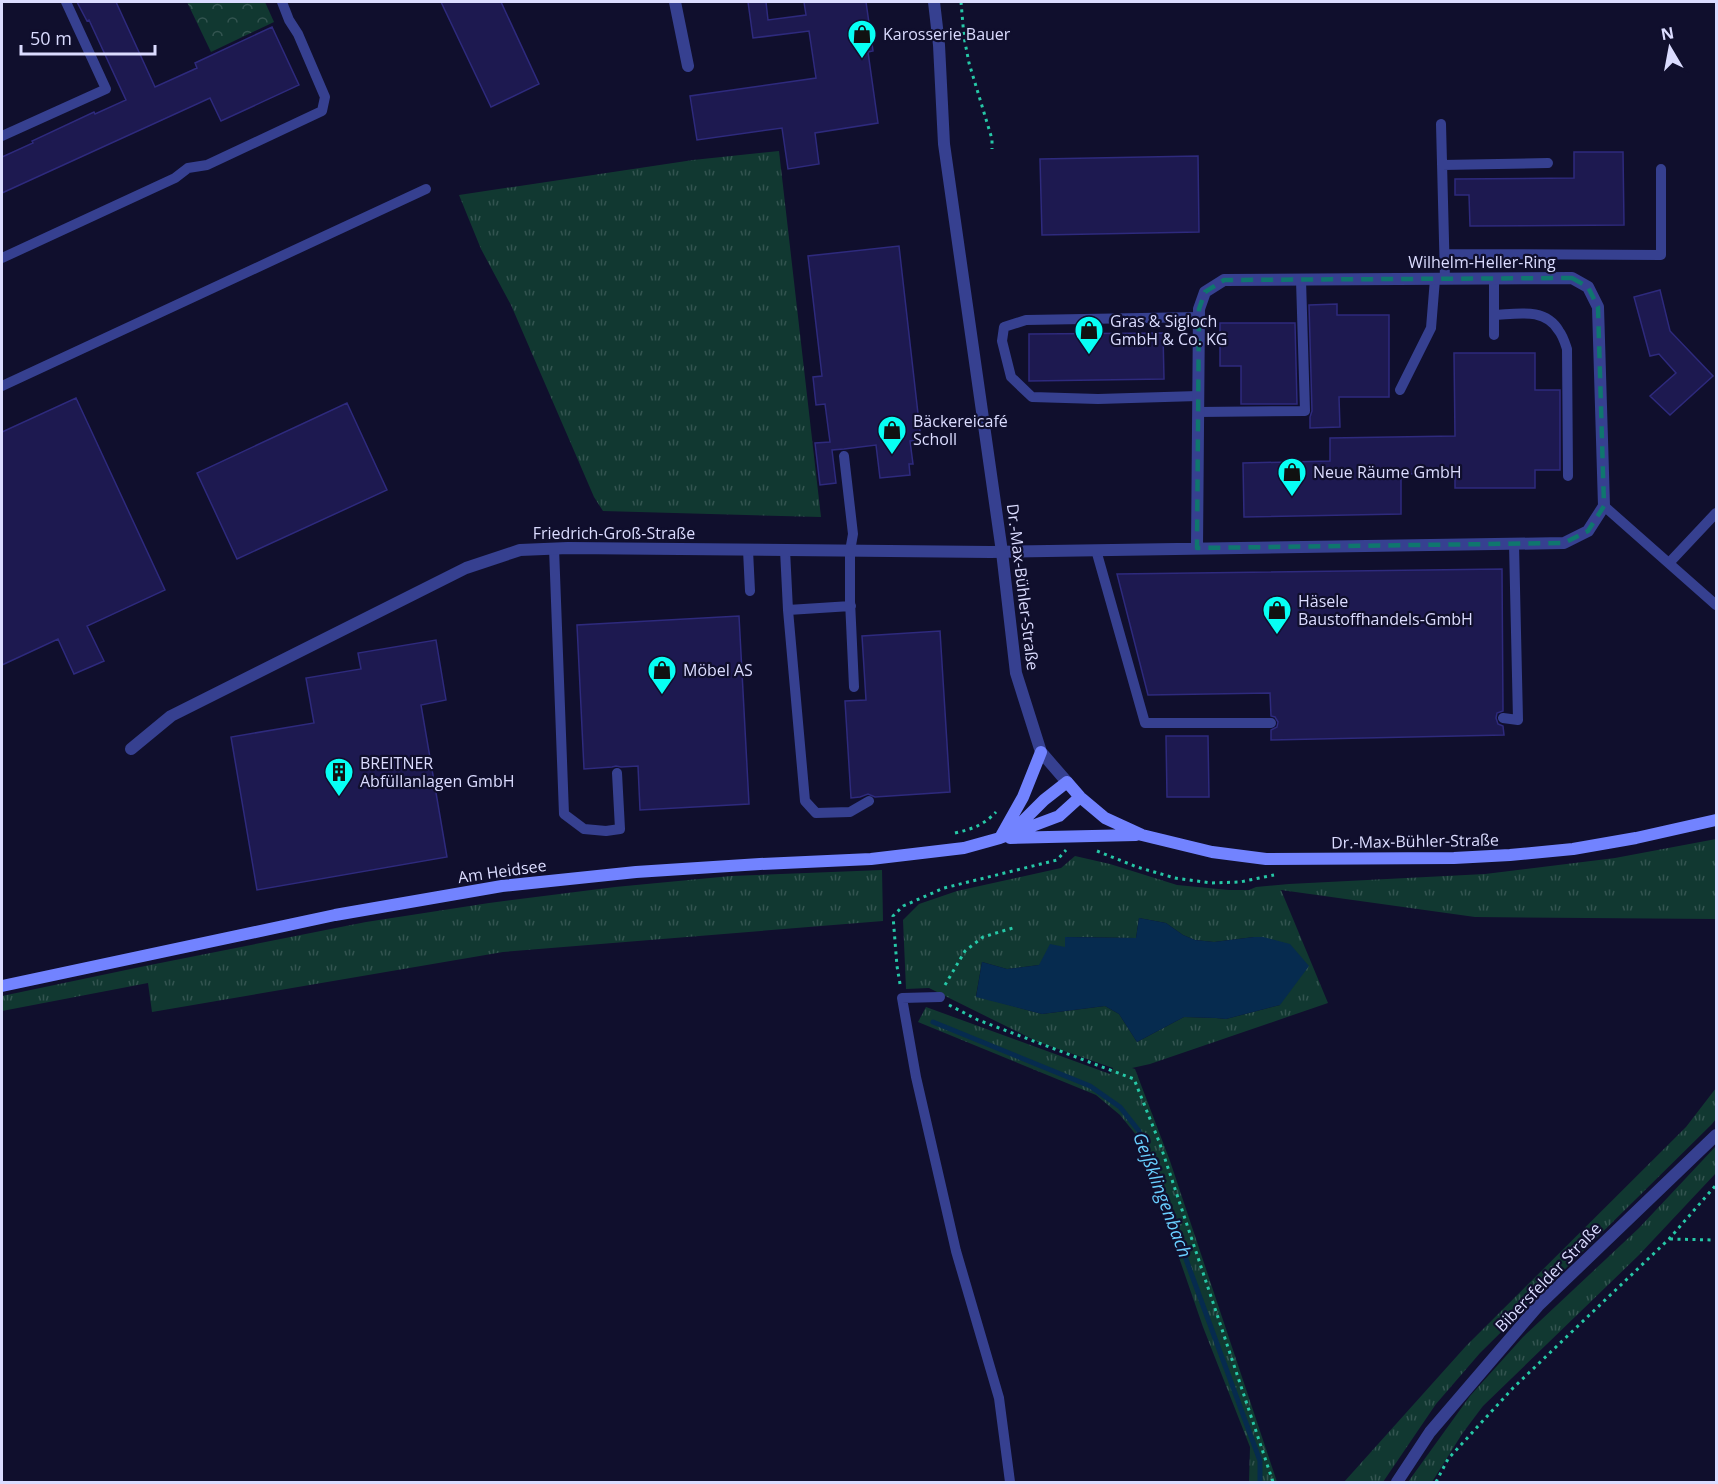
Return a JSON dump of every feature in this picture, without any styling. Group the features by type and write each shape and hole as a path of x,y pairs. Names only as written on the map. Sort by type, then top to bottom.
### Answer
{"main road":[{"path":"1000,838 1023,797 1041,752"},
{"name":"Dr.-Max-Bühler-Straße","path":"1067,782 1080,797 1105,818 1142,835 1212,852 1266,859 1454,858 1510,855 1573,849 1716,820"},
{"name":"Am Heidsee","path":"1012,832 1044,800 1067,782"},
{"name":"Am Heidsee","path":"2,986 335,915 502,886 647,872 892,857 964,848 1000,838 1059,816 1080,797"},
{"path":"1000,838 1142,835"}],"street":[{"path":"675,2 688,66"},
{"name":"Dr.-Max-Bühler-Straße","path":"934,2 939,45 944,144 1002,552 1016,672 1041,752 1067,782"},
{"name":"Wilhelm-Heller-Ring","path":"1197,548 1199,309 1205,292 1224,280 1572,278 1588,287 1598,307 1604,506"},
{"path":"1002,552 1564,543 1588,531 1604,506"},
{"name":"Friedrich-Groß-Straße","path":"131,749 171,716 466,568 520,550 554,548 1002,552"},
{"name":"Bibersfelder Straße","path":"1397,1482 1430,1432 1538,1306 1716,1135"}],"lane":[{"path":"2,136 106,89 66,2"},
{"path":"2,258 176,178 188,168 207,165 322,111 325,97 282,2"},
{"path":"1400,390 1431,328 1446,254 1441,124"},
{"path":"1442,165 1548,163"},
{"path":"1446,254 1661,255 1661,169"},
{"path":"2,386 426,189"},
{"path":"1494,279 1494,334"},
{"path":"1198,412 1305,411 1301,280"},
{"path":"1494,315 1536,314 1545,317 1559,331 1567,349 1568,476"},
{"path":"1198,396 1098,399 1032,397 1011,377 1002,341 1004,327 1026,320 1199,317"},
{"path":"844,456 853,534 850,551 850,606 855,687"},
{"path":"1604,506 1716,605"},
{"path":"1669,563 1716,513"},
{"path":"1503,718 1518,720 1514,544"},
{"path":"554,548 564,814 584,829 606,831 620,829 617,773"},
{"path":"748,550 750,591"},
{"path":"785,550 804,801 816,813 850,812 869,801"},
{"path":"1096,550 1145,723 1271,723"},
{"path":"788,610 850,606"},
{"path":"940,997 902,998 916,1077 956,1251 999,1398 1010,1482"}],"path":[{"path":"961,2 969,63 992,139 992,149"},
{"path":"902,998 893,916 903,906 944,888 1057,860 1065,852 1067,845"},
{"path":"948,977 965,951 983,937 1016,927"},
{"path":"940,997 943,1001 978,1020 1134,1079 1160,1144 1273,1482"},
{"path":"1436,1482 1448,1459 1513,1388 1670,1239 1716,1185"},
{"path":"1670,1239 1716,1240"}],"highlighted area":[{"path":"1572,278 1588,287 1598,307 1604,506 1588,531 1564,543 1197,548 1199,309 1205,292 1224,280"}],"green space":[{"path":"187,2 265,2 274,22 211,52"},
{"path":"779,151 821,517 603,511 594,497 511,305 481,249 459,195 693,160"},
{"path":"1716,839 1716,919 1475,917 1281,890 1328,1003 1150,1064 1132,1068 1135,1069 1170,1161 1277,1482 1249,1482 1250,1447 1203,1327 1137,1136 1120,1115 1096,1095 918,1022 926,1007 1110,1074 1113,1068 1038,1042 929,988 906,989 903,920 919,904 957,891 1061,868 1075,856 1110,864 1177,885 1229,890 1249,890 1256,887 1289,884 1485,874 1615,858","holes":["1139,918 1166,923 1195,940 1214,942 1254,937 1280,1005 1226,1019 1184,1017 1137,1042 1119,1014 1105,1006 1042,1014 976,996 982,962 1007,969 1039,965 1065,947 1066,937 1136,938"]},
{"path":"882,870 883,921 503,952 152,1012 148,983 2,1011 2,996 366,922 615,887 731,876"},
{"path":"1716,1088 1716,1119 1712,1124 1480,1353 1436,1404 1383,1482 1344,1482 1466,1346 1686,1127"},
{"path":"1716,1146 1716,1173 1639,1255 1483,1406 1462,1434 1432,1482 1408,1482 1470,1396 1523,1337 1639,1228"}],"water":[{"path":"1139,918 1166,923 1195,940 1214,942 1263,937 1290,944 1309,966 1280,1005 1226,1019 1184,1017 1137,1042 1119,1014 1105,1006 1042,1014 976,997 982,962 1007,969 1039,965 1050,944 1065,947 1065,937 1136,938"}],"building":[{"path":"77,2 116,2 155,87 197,68 195,63 272,27 299,85 221,121 210,98 2,193 2,157 94,112 95,114 126,100 89,20 87,21"},
{"path":"441,2 501,2 539,84 491,107"},
{"path":"748,2 766,2 768,20 806,15 804,2 866,2 873,51 868,52 878,123 815,133 819,164 788,169 782,128 697,140 690,96 816,78 809,31 753,38"},
{"path":"1574,152 1623,152 1624,225 1470,226 1469,195 1455,195 1455,179 1574,178"},
{"path":"1198,156 1199,232 1042,235 1040,159"},
{"path":"899,246 921,440 910,441 913,464 909,464 910,475 880,478 876,445 832,450 836,483 820,485 815,443 830,442 825,404 816,405 813,377 822,376 808,256"},
{"path":"1660,290 1670,331 1713,376 1670,415 1650,396 1676,373 1659,354 1650,356 1634,297"},
{"path":"1337,304 1337,315 1389,315 1389,397 1339,397 1340,427 1310,428 1312,411 1309,305"},
{"path":"1220,323 1295,323 1297,404 1241,404 1241,366 1220,366"},
{"path":"1163,333 1164,379 1029,381 1029,334"},
{"path":"1454,353 1535,353 1535,390 1560,390 1560,470 1535,470 1535,488 1455,488 1455,473 1401,474 1401,514 1244,517 1243,463 1330,461 1330,438 1455,436"},
{"path":"76,398 165,590 87,626 104,661 74,674 58,639 2,665 2,432"},
{"path":"347,403 387,490 237,559 197,473"},
{"path":"1502,569 1503,711 1497,713 1496,718 1498,724 1503,726 1504,735 1271,740 1271,730 1277,727 1278,722 1275,717 1271,716 1270,693 1148,695 1117,574"},
{"name":"Möbel AS","path":"739,616 749,804 640,810 638,766 584,769 577,625"},
{"path":"940,631 950,792 875,797 868,794 851,798 845,701 866,700 862,636"},
{"name":"BREITNER Abfüllanlagen GmbH","path":"436,640 446,700 421,705 447,857 257,890 231,737 314,723 306,678 361,669 358,653"},
{"path":"1166,736 1208,736 1209,797 1167,797"}],"waterway":[{"name":"Geißklingenbach","path":"933,1022 1090,1086 1120,1107 1139,1131 1260,1461 1260,1482"}],"place":[{"name":"Karosserie Bauer","path":"862,60"},
{"name":"Gras & Sigloch GmbH & Co. KG","path":"1089,356"},
{"name":"Bäckereicafé Scholl","path":"892,456"},
{"name":"Neue Räume GmbH","path":"1292,498"},
{"name":"Häsele Baustoffhandels-GmbH","path":"1277,636"},
{"name":"Möbel AS","path":"662,696"},
{"name":"BREITNER Abfüllanlagen GmbH","path":"339,798"}]}
